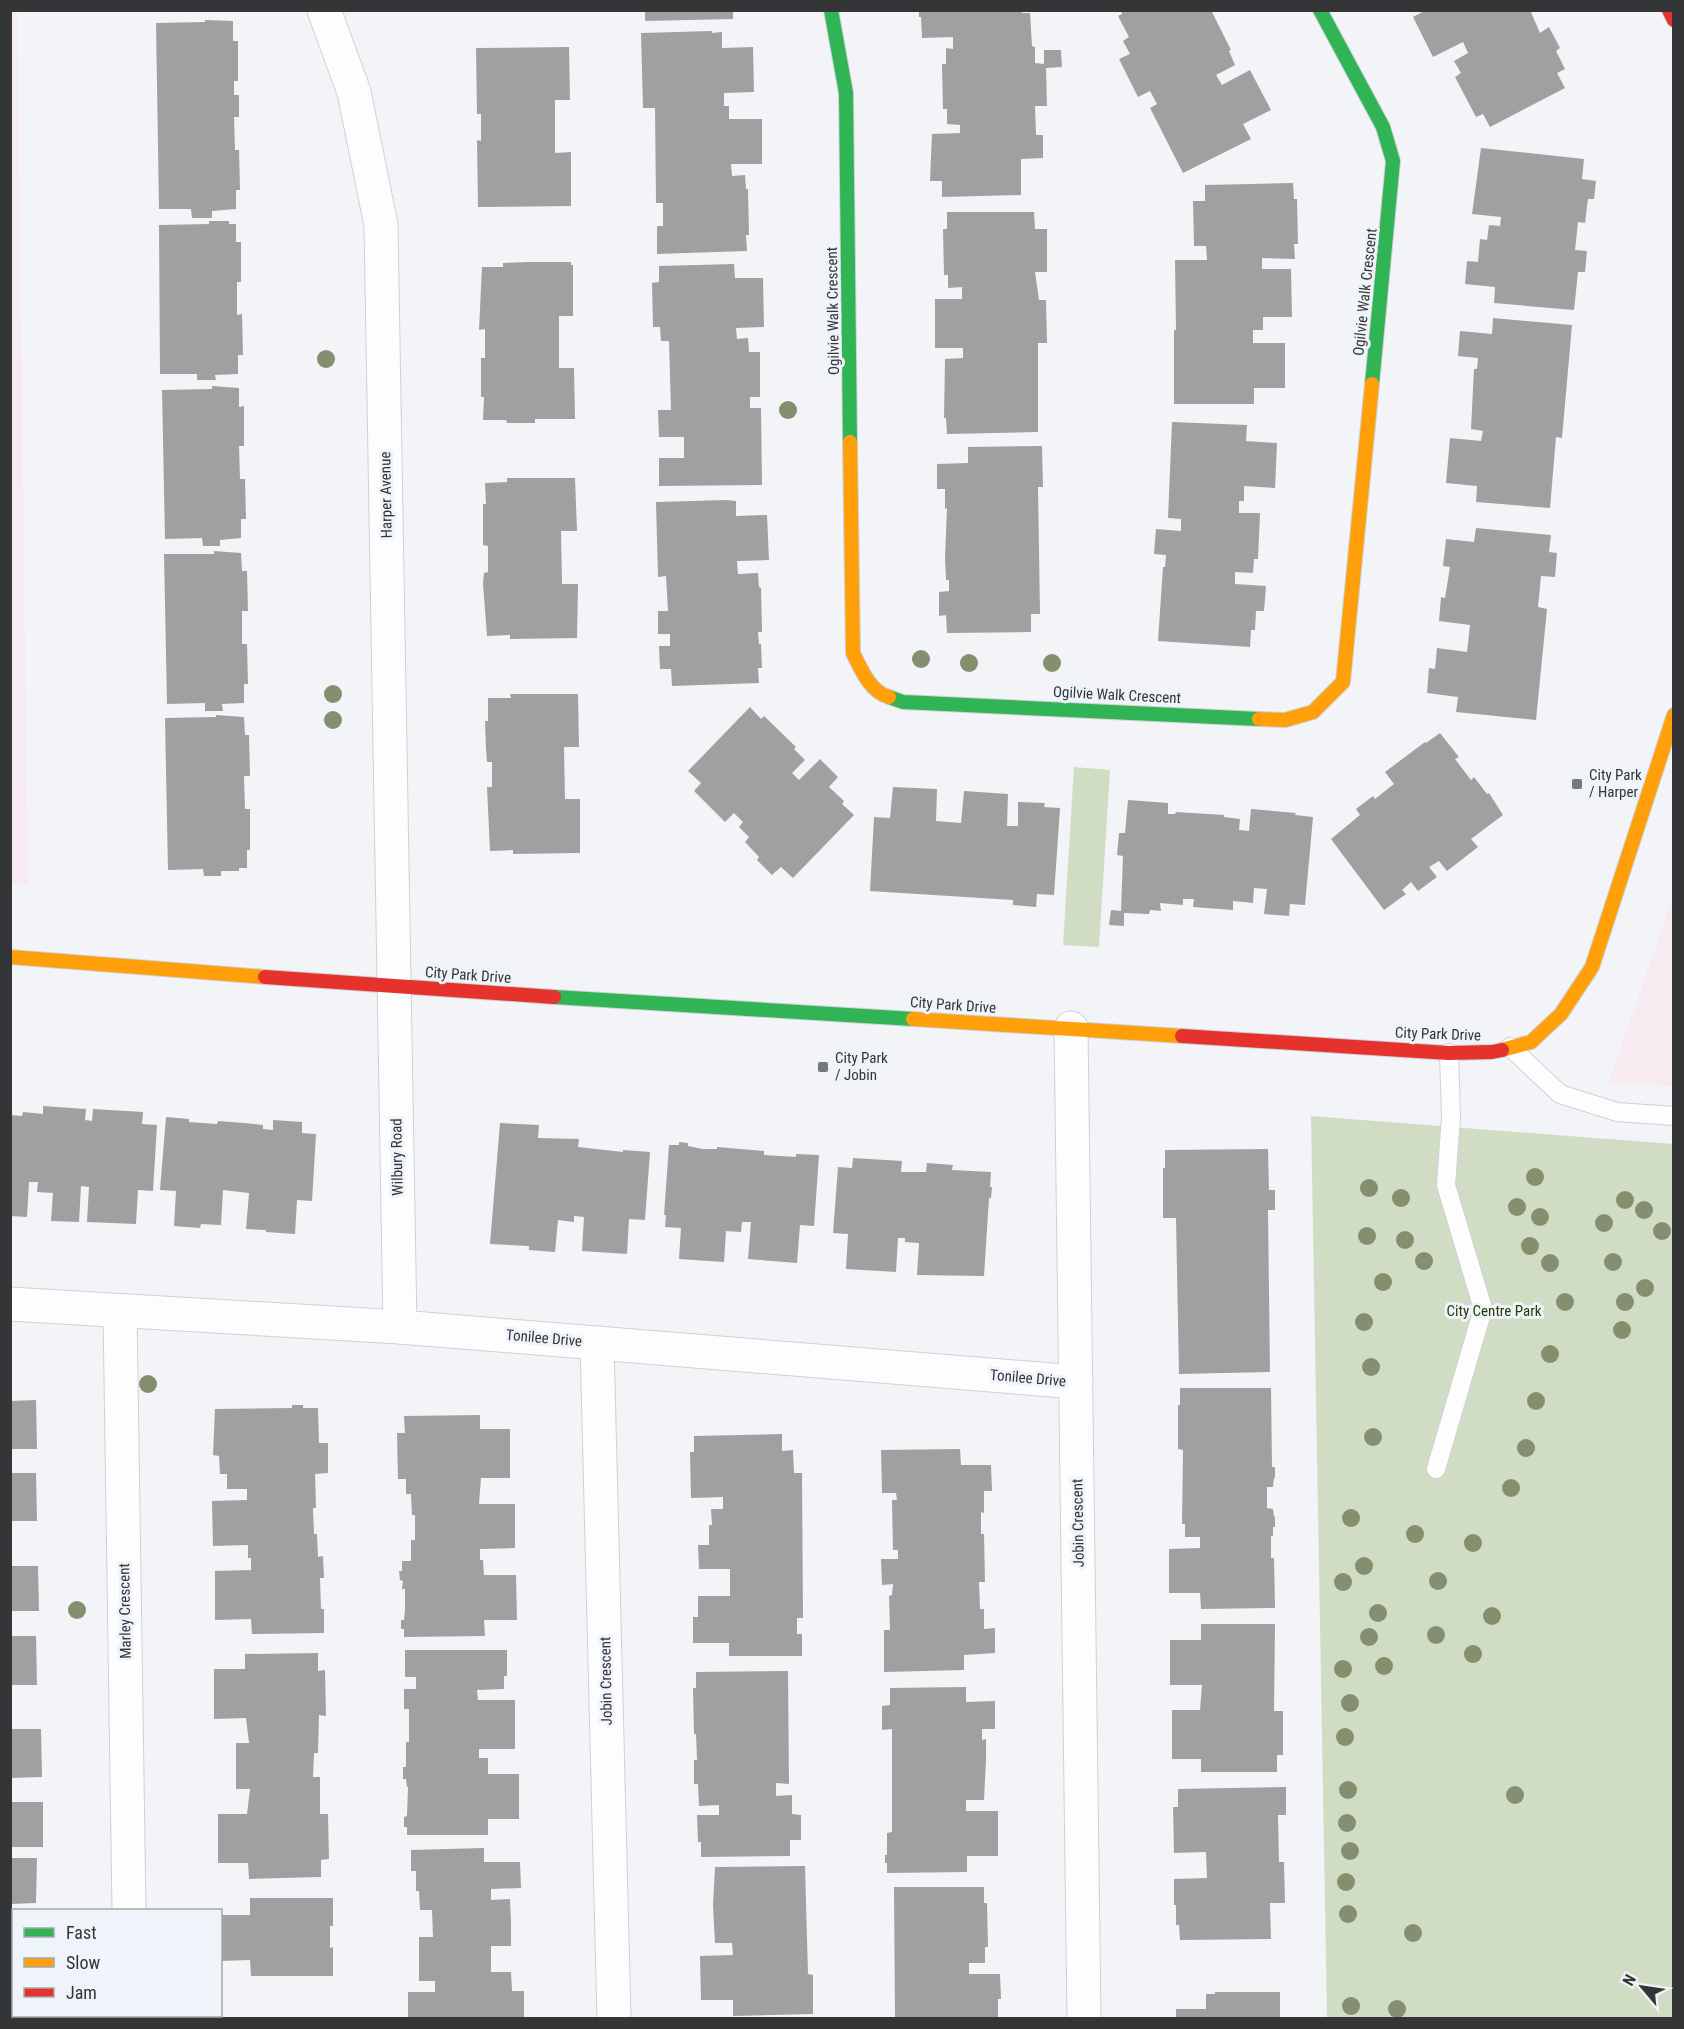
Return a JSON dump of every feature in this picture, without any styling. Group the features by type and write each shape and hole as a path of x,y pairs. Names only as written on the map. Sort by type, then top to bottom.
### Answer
{"street":[{"name":"Harper Avenue","path":"324,10 354,92 381,225 394,987"},
{"name":"Ogilvie Walk Crescent","path":"831,10 846,93 853,653 866,678 880,695 903,702 1285,720 1312,712 1343,682 1393,175 1393,161 1383,127 1320,10"},
{"path":"1669,10 1674,20"},
{"name":"City Park Drive","path":"10,957 394,987 1449,1053 1491,1052 1531,1042 1562,1014 1592,967 1674,715"},
{"name":"Wilbury Road","path":"394,987 400,1327"},
{"name":"Jobin Crescent","path":"1071,1029 1084,2019"},
{"name":"Tonilee Drive","path":"10,1304 400,1327 1076,1382"},
{"name":"Marley Crescent","path":"120,1311 129,1909"},
{"name":"Jobin Crescent","path":"597,1343 614,2019"}],"lane":[{"path":"1510,1047 1560,1095 1617,1112 1674,1116"},
{"path":"1436,1469 1483,1309 1446,1185 1451,1117 1449,1053"}],"shaded area":[{"path":"10,11 17,11 28,885 10,884"},
{"path":"1673,897 1673,1086 1608,1084"}],"green space":[{"path":"1074,767 1110,770 1099,947 1063,945"},
{"name":"City Centre Park","path":"1311,1116 1673,1144 1673,2018 1327,2018"}],"building":[{"path":"645,10 733,10 733,19 645,21"},
{"path":"919,10 1022,10 1022,13 1030,13 1035,63 1044,64 1044,50 1061,50 1062,67 1046,68 1047,106 1035,106 1036,135 1043,135 1043,158 1021,159 1021,195 942,197 942,181 930,181 932,134 960,133 960,125 947,124 947,109 943,109 942,64 946,64 946,48 953,49 953,37 922,38"},
{"path":"1121,10 1211,10 1231,50 1229,51 1235,65 1216,75 1222,85 1250,70 1271,110 1243,124 1251,139 1183,173 1150,108 1157,104 1150,91 1138,97 1119,59 1130,54 1123,41 1129,37 1118,16 1122,14"},
{"path":"1426,10 1530,10 1540,33 1549,27 1560,48 1556,51 1565,69 1557,73 1565,88 1490,127 1483,114 1476,117 1455,77 1461,73 1454,61 1468,53 1463,42 1433,57 1413,17"},
{"path":"205,20 233,21 233,41 238,41 238,81 234,81 234,95 239,95 239,117 234,117 235,150 239,150 240,190 236,190 236,209 212,211 212,218 192,218 191,209 159,209 156,23 205,22"},
{"path":"712,31 712,33 722,32 722,48 753,47 754,92 724,93 724,106 729,106 729,119 762,119 762,164 731,164 732,176 745,175 746,189 748,189 747,251 657,254 657,226 663,226 663,203 656,203 655,108 643,108 641,33"},
{"path":"569,47 570,100 555,100 555,153 571,152 571,206 478,207 477,140 481,141 481,114 477,114 476,48"},
{"path":"1481,148 1584,159 1582,179 1596,181 1594,199 1588,199 1585,223 1578,222 1575,250 1587,251 1585,272 1578,272 1574,310 1494,303 1495,287 1465,284 1467,261 1478,262 1480,239 1487,240 1489,225 1500,226 1501,217 1472,214"},
{"path":"1293,183 1294,199 1297,199 1298,244 1294,244 1295,259 1262,258 1262,269 1291,269 1292,317 1263,317 1263,330 1253,330 1253,343 1285,343 1285,388 1254,388 1254,404 1174,404 1175,260 1207,260 1206,246 1194,246 1193,201 1205,201 1205,185"},
{"path":"947,212 1034,212 1035,229 1047,229 1047,272 1035,272 1039,300 1046,300 1047,343 1038,343 1038,432 947,434 946,418 944,418 945,359 963,358 963,348 935,348 935,299 962,299 962,287 948,288 948,275 944,275 943,229 947,229"},
{"path":"209,221 229,221 229,224 236,224 236,242 241,242 241,282 237,282 237,315 242,314 243,355 238,355 238,374 215,375 216,380 197,380 197,374 160,374 159,225 209,224"},
{"path":"571,262 573,265 573,316 559,316 559,368 574,368 575,419 535,419 535,423 483,420 481,358 485,358 485,329 479,330 482,267 503,267 503,263"},
{"path":"734,264 735,278 763,278 764,327 736,328 737,339 748,338 749,352 760,352 760,397 750,397 750,408 761,408 762,485 659,486 659,458 684,458 684,437 659,437 658,410 671,410 669,341 661,341 660,327 653,327 652,283 659,282 659,266"},
{"path":"1493,318 1572,325 1562,438 1556,437 1550,508 1476,502 1477,486 1446,483 1450,438 1481,441 1483,431 1471,429 1474,369 1477,369 1478,358 1458,356 1460,331 1492,334"},
{"path":"212,386 239,388 239,407 244,406 244,446 239,446 240,479 245,479 246,519 241,519 241,538 220,540 220,546 203,546 202,538 165,539 162,390 212,389"},
{"path":"1172,422 1247,425 1246,441 1277,443 1275,488 1244,486 1244,501 1239,501 1239,513 1260,513 1258,559 1254,559 1253,573 1235,572 1235,584 1266,586 1264,611 1256,611 1255,630 1251,630 1250,647 1158,641 1163,567 1165,567 1166,555 1154,554 1156,529 1181,531 1181,519 1168,518"},
{"path":"1042,446 1043,487 1038,487 1040,614 1031,614 1031,632 947,633 946,615 939,616 939,592 949,591 945,558 947,508 945,509 945,489 937,489 937,464 968,463 968,447"},
{"path":"507,478 575,478 577,531 561,531 562,584 578,584 577,638 510,639 510,635 487,636 483,584 484,573 488,572 488,546 483,545 485,483 507,482"},
{"path":"736,501 736,516 767,515 769,560 737,561 738,574 758,573 761,588 762,632 758,632 762,668 758,668 759,683 672,686 671,669 660,669 659,646 670,646 670,634 658,634 658,611 668,611 666,576 658,577 656,502"},
{"path":"1476,528 1551,535 1549,552 1557,553 1555,577 1541,576 1538,607 1547,609 1536,720 1456,712 1458,697 1427,693 1429,668 1435,669 1437,648 1467,652 1470,625 1439,621 1441,597 1445,598 1450,567 1443,566 1446,539 1474,542"},
{"path":"214,551 241,553 242,571 247,571 248,611 242,611 242,644 247,644 248,684 244,684 244,703 222,704 223,711 205,711 205,703 167,704 164,554 214,554"},
{"path":"510,694 578,694 579,747 564,747 565,799 580,799 580,853 513,854 513,850 490,851 487,787 492,787 492,762 487,762 485,721 488,721 488,698 511,698"},
{"path":"750,707 761,719 764,716 796,747 794,749 805,760 792,773 799,780 820,759 838,777 829,787 844,801 842,804 854,815 793,878 781,867 772,875 757,860 759,857 745,842 749,837 739,827 743,822 734,813 725,822 694,791 701,783 688,771"},
{"path":"216,715 244,717 245,735 249,735 250,776 244,776 245,809 250,809 250,850 247,850 247,868 239,868 239,871 221,871 221,876 204,876 203,869 168,870 165,718 216,717"},
{"path":"1440,733 1459,757 1455,759 1471,780 1474,777 1487,794 1489,793 1503,815 1471,839 1478,847 1447,871 1439,861 1429,867 1437,877 1418,891 1411,882 1402,890 1406,894 1384,910 1331,839 1360,815 1356,809 1373,796 1375,799 1394,784 1385,772"},
{"path":"893,787 937,789 936,821 961,823 964,791 1008,794 1007,826 1018,826 1018,802 1045,803 1044,807 1060,808 1054,895 1037,894 1036,907 1013,905 1013,900 870,891 874,817 890,818"},
{"path":"1128,800 1168,803 1168,814 1176,812 1224,815 1224,817 1240,819 1239,830 1249,831 1251,809 1313,817 1305,905 1290,904 1289,916 1264,914 1267,889 1254,888 1253,903 1233,901 1233,910 1193,907 1194,899 1183,899 1183,905 1160,903 1161,911 1150,910 1149,914 1124,913 1124,926 1109,925 1111,910 1121,911 1123,856 1117,855 1119,833 1125,833"},
{"path":"43,1106 86,1109 85,1120 92,1121 93,1109 143,1112 142,1124 157,1125 153,1191 138,1190 136,1224 87,1222 89,1187 81,1186 79,1222 51,1221 53,1193 37,1192 38,1182 29,1182 27,1217 10,1216 10,1115 22,1116 23,1112 43,1114"},
{"path":"166,1117 189,1119 189,1122 217,1124 218,1121 263,1125 263,1129 273,1130 273,1120 302,1122 302,1133 316,1134 312,1201 297,1200 295,1234 246,1229 249,1193 223,1190 221,1225 201,1224 200,1228 174,1226 176,1191 160,1190"},
{"path":"500,1123 539,1125 538,1138 579,1139 578,1147 623,1152 623,1150 650,1152 645,1220 629,1219 627,1254 582,1251 584,1217 574,1216 574,1222 558,1220 555,1252 529,1250 529,1246 490,1244"},
{"path":"679,1142 703,1149 717,1149 717,1147 764,1151 764,1155 796,1157 796,1154 819,1155 814,1226 800,1225 797,1263 748,1259 751,1222 742,1222 741,1232 726,1231 724,1262 679,1259 681,1228 665,1227 666,1215 664,1215 669,1145 679,1145"},
{"path":"1268,1149 1269,1190 1275,1190 1275,1210 1268,1210 1270,1372 1179,1374 1176,1218 1163,1218 1165,1150"},
{"path":"853,1158 902,1161 901,1172 926,1172 927,1163 953,1165 952,1170 991,1172 990,1187 992,1187 991,1198 989,1198 984,1276 917,1275 919,1243 905,1242 905,1238 898,1238 896,1272 846,1269 848,1234 833,1233 838,1167 852,1168"},
{"path":"1180,1388 1271,1388 1272,1467 1275,1467 1275,1478 1273,1487 1267,1487 1267,1508 1273,1509 1275,1516 1275,1527 1273,1527 1273,1536 1271,1536 1271,1558 1274,1558 1275,1608 1201,1609 1200,1593 1169,1593 1169,1549 1200,1548 1200,1537 1185,1537 1185,1524 1182,1524 1183,1450 1178,1449"},
{"path":"36,1400 37,1449 10,1449 10,1401"},
{"path":"292,1405 318,1408 319,1443 328,1443 328,1473 315,1474 316,1508 313,1508 318,1557 323,1556 324,1578 320,1578 324,1633 252,1634 251,1619 215,1620 215,1571 251,1570 251,1558 248,1558 248,1545 213,1546 212,1501 247,1500 247,1489 227,1489 227,1474 220,1474 219,1456 213,1455 215,1409 292,1408"},
{"path":"480,1415 480,1429 510,1429 510,1478 481,1478 479,1504 515,1504 515,1548 480,1549 480,1560 483,1560 484,1575 516,1575 517,1620 484,1620 485,1636 404,1637 401,1620 404,1620 405,1589 402,1589 403,1581 400,1580 399,1571 402,1571 402,1561 411,1561 411,1540 415,1540 415,1515 412,1515 411,1494 406,1494 406,1479 398,1479 397,1433 405,1433 404,1416"},
{"path":"782,1434 782,1451 793,1450 794,1473 802,1473 803,1618 797,1618 797,1634 802,1634 802,1656 729,1656 729,1643 693,1643 693,1617 698,1617 698,1596 730,1596 730,1569 699,1569 698,1545 709,1545 709,1525 712,1525 711,1509 723,1509 723,1497 691,1498 690,1452 694,1452 694,1436"},
{"path":"960,1449 961,1465 991,1465 992,1491 984,1491 984,1513 981,1512 985,1582 979,1582 980,1609 984,1609 984,1629 995,1628 995,1653 964,1655 964,1670 884,1672 884,1630 890,1630 889,1596 892,1595 893,1584 882,1585 881,1559 898,1559 898,1550 893,1550 892,1500 897,1500 896,1493 882,1493 881,1450"},
{"path":"10,1473 36,1473 37,1521 10,1521"},
{"path":"10,1566 38,1566 39,1611 10,1611"},
{"path":"1201,1624 1275,1624 1274,1711 1283,1711 1283,1755 1277,1755 1277,1772 1201,1772 1201,1759 1172,1759 1172,1710 1200,1710 1202,1685 1170,1685 1170,1640 1201,1640"},
{"path":"10,1636 36,1636 37,1685 10,1685"},
{"path":"405,1650 507,1650 507,1676 504,1676 504,1689 477,1690 478,1700 515,1700 515,1749 479,1749 479,1758 488,1758 488,1774 519,1774 519,1819 488,1819 488,1835 407,1835 404,1817 407,1816 408,1787 406,1779 403,1779 403,1767 406,1767 406,1742 409,1742 409,1709 404,1709 404,1689 416,1689 416,1677 405,1677"},
{"path":"318,1653 318,1671 325,1670 326,1716 319,1715 318,1753 314,1753 313,1777 320,1777 320,1814 328,1814 329,1859 321,1860 321,1877 249,1879 248,1863 218,1863 218,1814 247,1814 250,1789 236,1789 236,1743 249,1743 246,1718 214,1719 214,1669 245,1669 245,1654"},
{"path":"788,1671 789,1784 776,1783 776,1796 792,1795 792,1814 801,1815 801,1840 790,1840 790,1856 701,1857 697,1815 719,1815 719,1805 699,1806 698,1784 694,1784 694,1760 697,1760 693,1688 696,1688 696,1672"},
{"path":"966,1687 966,1702 995,1701 995,1729 982,1729 982,1740 986,1739 984,1800 966,1800 966,1811 998,1811 998,1856 967,1856 967,1872 887,1873 885,1855 887,1855 887,1833 892,1832 892,1729 882,1730 882,1706 890,1705 890,1688"},
{"path":"10,1729 41,1729 42,1777 10,1778"},
{"path":"1286,1787 1286,1815 1278,1815 1279,1862 1284,1862 1285,1903 1270,1903 1271,1939 1180,1940 1179,1925 1176,1925 1176,1905 1174,1905 1174,1879 1207,1878 1206,1852 1174,1853 1173,1807 1178,1807 1178,1789"},
{"path":"10,1802 43,1802 43,1847 10,1847"},
{"path":"484,1848 484,1862 520,1862 521,1888 491,1889 491,1900 510,1899 511,1946 491,1946 491,1972 511,1972 512,1991 524,1991 524,2018 408,2018 408,1992 435,1992 435,1981 419,1981 419,1937 433,1937 432,1910 420,1910 419,1891 416,1891 416,1871 411,1871 411,1850"},
{"path":"10,1858 37,1858 36,1903 10,1904"},
{"path":"805,1866 808,1974 813,1975 813,2014 733,2016 733,2000 701,2000 700,1956 733,1955 732,1943 715,1943 713,1906 715,1867"},
{"path":"894,1887 984,1887 984,1903 987,1903 988,1947 985,1947 985,1963 969,1963 969,1974 1000,1974 1001,1999 998,1999 998,2018 895,2018"},
{"path":"250,1898 333,1898 330,1948 333,1947 333,1976 251,1976 250,1960 222,1961 222,1915 250,1915"},
{"path":"1215,1992 1280,1992 1280,2018 1176,2018 1176,2009 1206,2009 1206,1994 1215,1994"}],"traffic: fast":[{"path":"831,10 846,93 850,442"},
{"path":"1320,10 1383,127 1393,161 1372,384"},
{"path":"889,697 903,702 1259,719"},
{"path":"554,997 913,1019"}],"traffic: slow":[{"path":"1259,719 1285,720 1313,712 1343,682 1372,384"},
{"path":"850,442 853,653 871,685 889,697"},
{"path":"1502,1050 1531,1042 1561,1014 1592,967 1674,715"},
{"path":"10,957 265,977"},
{"path":"913,1019 1182,1036"}],"traffic: jam":[{"path":"1669,10 1674,20"},
{"path":"265,977 554,997"},
{"path":"1182,1036 1449,1053 1502,1050"}],"place":[{"name":"City Park / Harper","path":"1577,784"},
{"name":"City Park / Jobin","path":"823,1067"}]}
